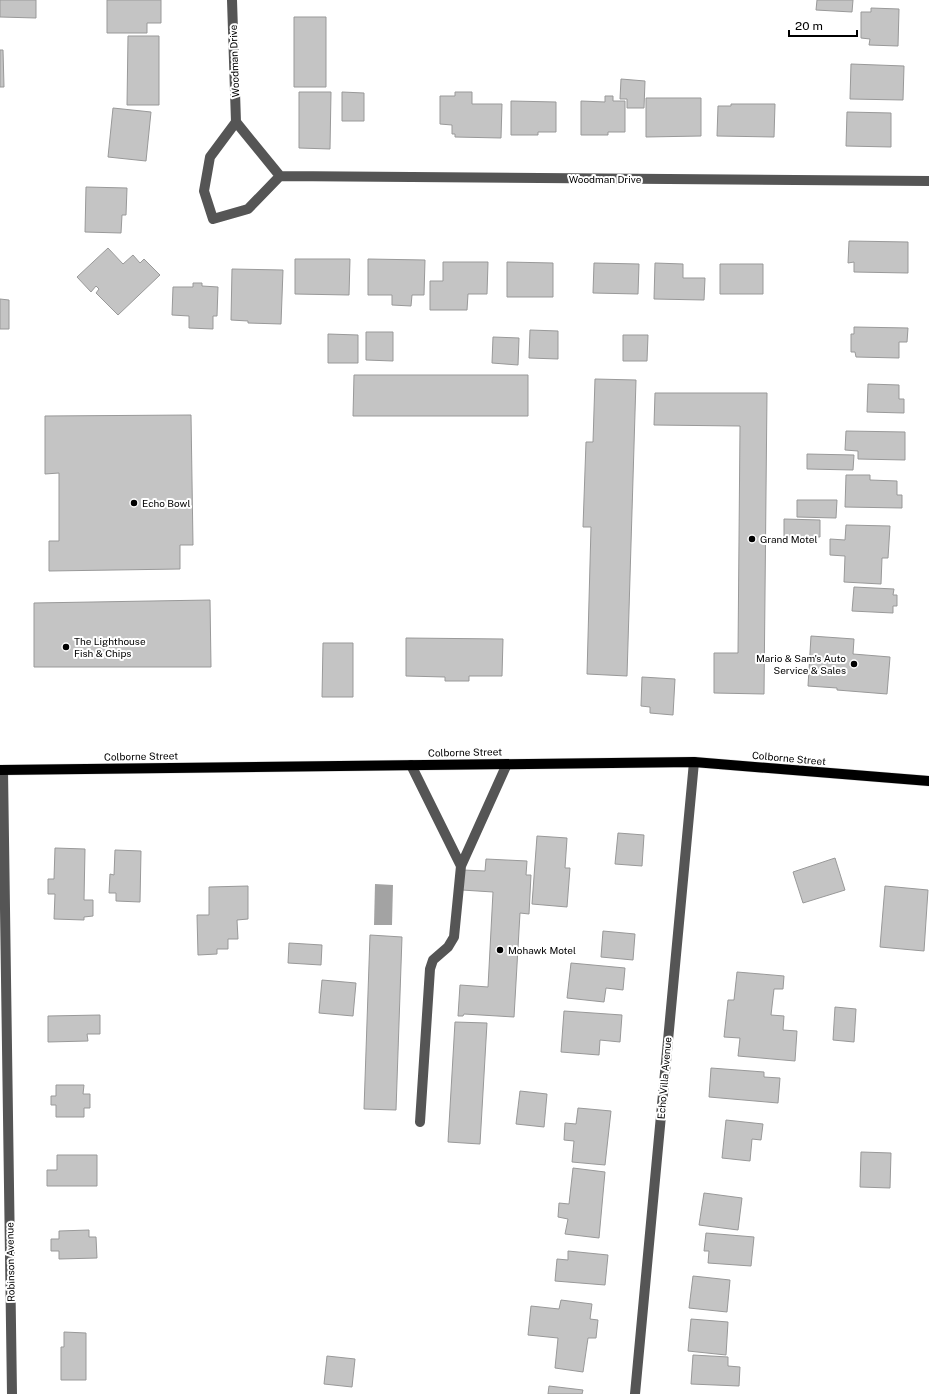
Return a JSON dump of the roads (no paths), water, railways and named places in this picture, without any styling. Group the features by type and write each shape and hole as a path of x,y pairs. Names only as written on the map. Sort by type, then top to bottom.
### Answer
{"main road":[{"name":"Colborne Street","path":"1,770 694,762 929,781"}],"street":[{"name":"Woodman Drive","path":"232,0 236,122"},
{"path":"236,122 280,176 248,209 212,219 204,191 210,157 236,122"},
{"name":"Woodman Drive","path":"280,176 929,181"},
{"name":"Echo Villa Avenue","path":"635,1394 694,762"},
{"path":"420,1122 430,968 433,960 448,947 454,937 461,866 507,764"},
{"path":"411,765 461,866"},
{"name":"Robinson Avenue","path":"1,770 12,1394"}],"place":[{"name":"Echo Bowl","path":"134,503"},
{"name":"Grand Motel","path":"752,539"},
{"name":"The Lighthouse Fish & Chips","path":"66,647"},
{"name":"Mario & Sam's Auto Service & Sales","path":"854,664"},
{"name":"Mohawk Motel","path":"500,950"}]}
